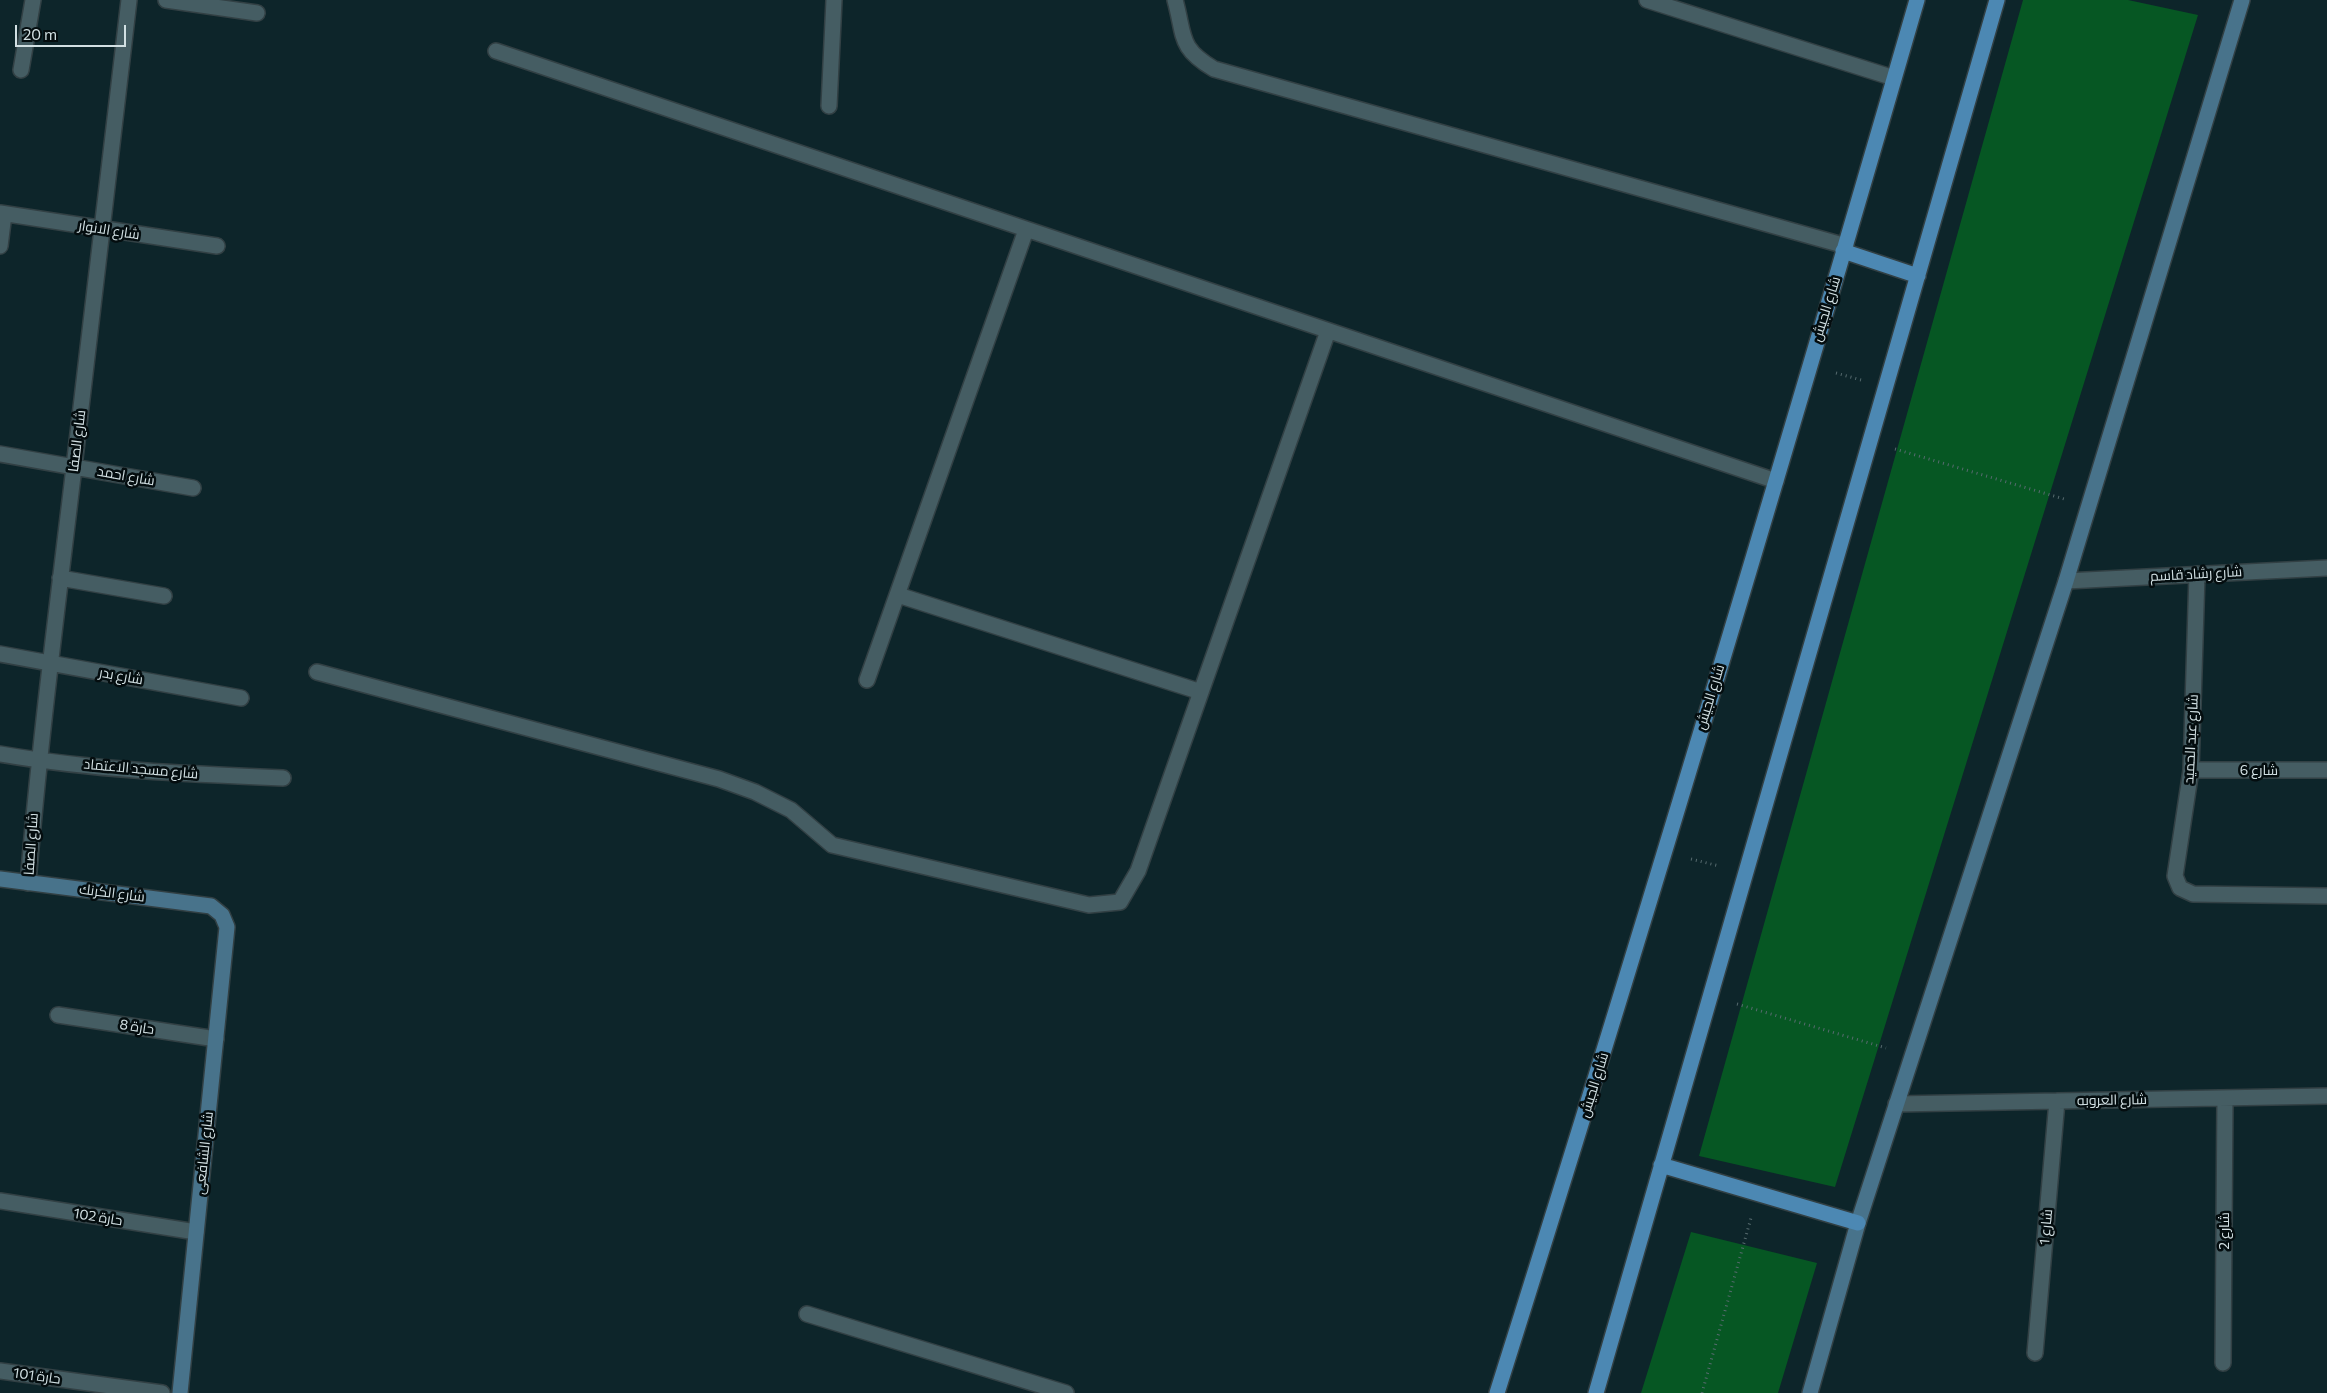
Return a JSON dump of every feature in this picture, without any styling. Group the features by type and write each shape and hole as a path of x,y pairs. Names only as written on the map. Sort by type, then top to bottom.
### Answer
{"main road":[{"name":"شارع الجيش","path":"1497,1393 1593,1090 1776,481 1917,0"},
{"path":"1596,1393 1997,0"},
{"path":"1845,248 1918,276"},
{"path":"1661,1165 1858,1223"}],"street":[{"path":"21,70 33,0"},
{"name":"شارع الصفا","path":"28,883 48,663 74,467 130,0"},
{"path":"166,0 257,13"},
{"path":"829,106 834,0"},
{"path":"1175,0 1184,43 1195,58 1214,69 1845,248"},
{"path":"1647,0 1894,78"},
{"path":"1810,1393 1858,1223 2066,580 2242,0"},
{"path":"496,51 1776,481"},
{"path":"0,246 2,214"},
{"name":"شارع الانوار","path":"2,214 217,246"},
{"path":"868,680 1026,230"},
{"path":"317,672 719,779 755,792 791,810 832,845 1088,905 1120,902 1138,871 1328,331"},
{"name":"شارع احمد","path":"0,454 193,488"},
{"name":"شارع رشاد قاسم","path":"2066,580 2327,568"},
{"name":"شارع عبد الحميد","path":"2197,574 2191,770 2175,876 2180,888 2193,894 2327,896"},
{"path":"60,578 164,596"},
{"path":"898,595 1201,692"},
{"name":"شارع بدر","path":"0,654 241,698"},
{"name":"شارع مسجد الاعتماد","path":"0,754 38,760 166,773 283,778"},
{"name":"شارع 6","path":"2191,770 2327,770"},
{"name":"شارع الكرنك","path":"0,880 198,903 211,906 222,914"},
{"name":"شارع الشافعى","path":"180,1393 227,927 222,914"},
{"name":"حارة 8","path":"58,1015 216,1040"},
{"name":"شارع العروبه","path":"1896,1104 2327,1096"},
{"name":"شارع 2","path":"2223,1364 2225,1098"},
{"name":"شارع 1","path":"2036,1353 2056,1101"},
{"name":"حارة 102","path":"0,1201 196,1232"},
{"path":"807,1314 1066,1393"},
{"name":"حارة 101","path":"0,1371 162,1393"}],"path":[{"path":"1809,365 1886,388"},
{"path":"1870,441 2089,506"},
{"path":"1664,851 1745,874"},
{"path":"1710,996 1911,1056"},
{"path":"1702,1393 1730,1287 1758,1194"}],"green space":[{"path":"2023,0 2128,0 2198,15 1835,1187 1699,1156"},
{"path":"1691,1232 1817,1263 1778,1393 1641,1393"}]}
